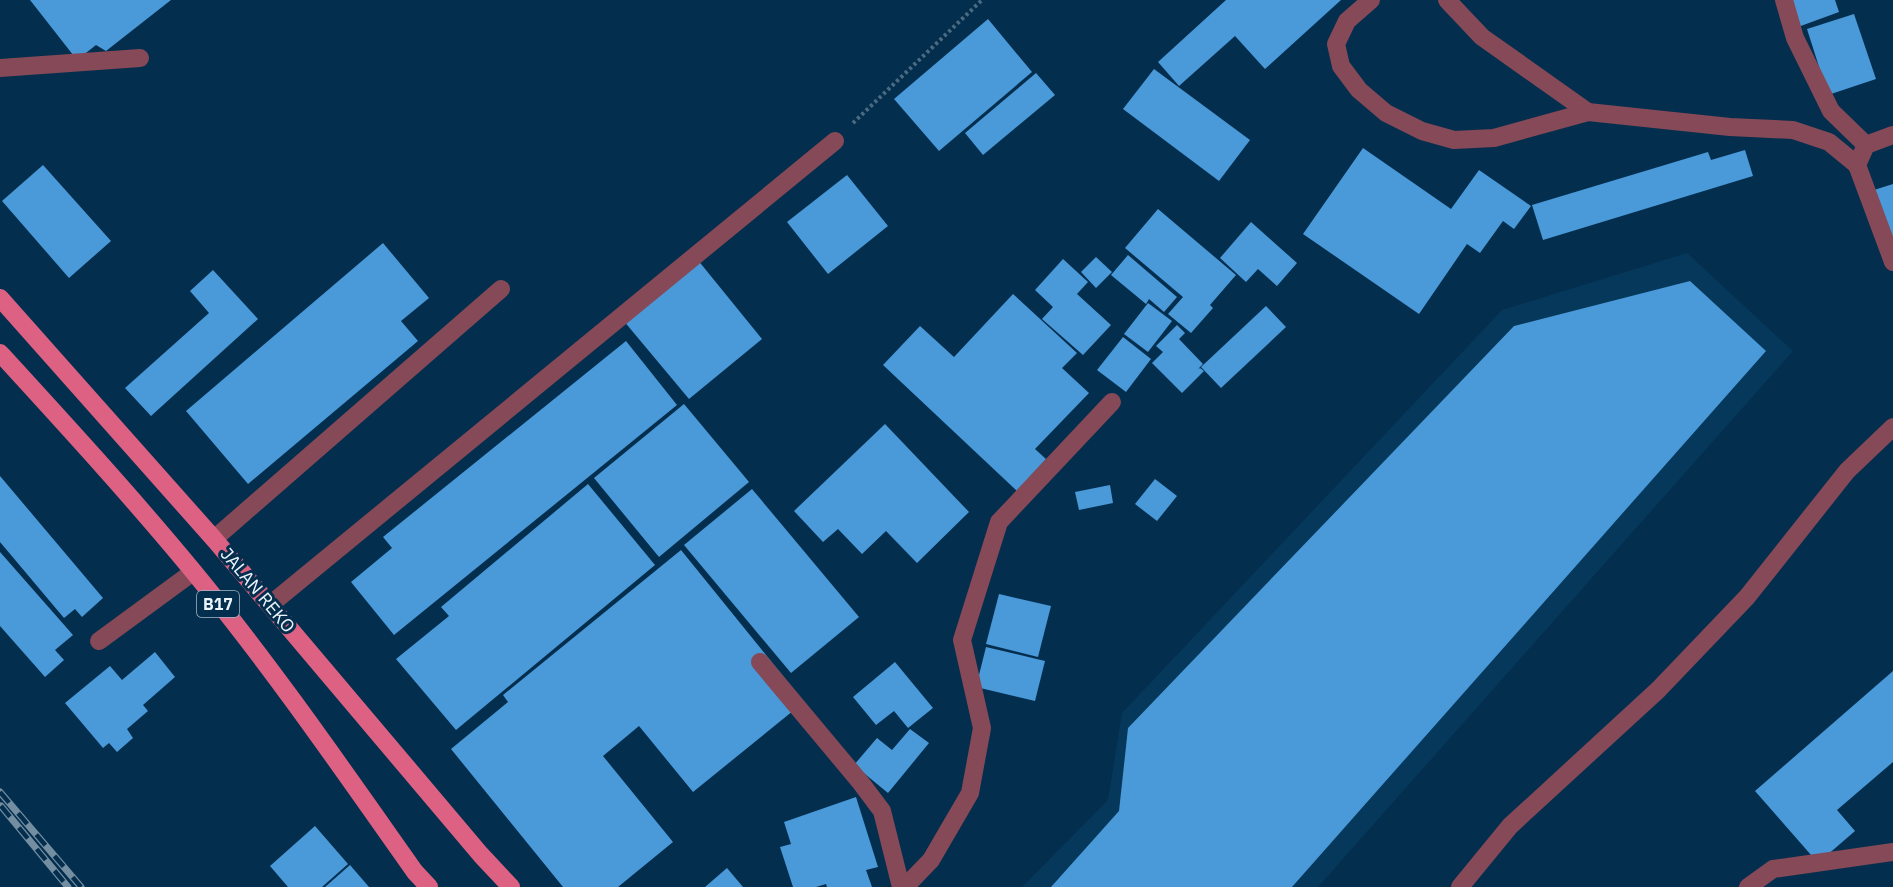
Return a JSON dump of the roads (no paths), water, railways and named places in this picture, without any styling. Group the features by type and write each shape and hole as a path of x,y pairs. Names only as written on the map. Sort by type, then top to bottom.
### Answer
{"main road":[{"name":"JALAN REKO","path":"0,298 271,604 451,820 511,887"},
{"name":"B17","path":"0,353 62,420 193,572 314,728 415,872 429,887"}],"street":[{"path":"1371,0 1347,21 1336,44 1341,66 1359,90 1386,113 1422,131 1454,140 1494,138 1588,112 1730,127 1793,130 1829,142 1857,165 1893,262"},
{"path":"1447,0 1482,37 1588,112"},
{"path":"1784,0 1795,38 1831,111 1866,145"},
{"path":"0,68 140,58"},
{"path":"1857,165 1866,145 1893,135"},
{"path":"271,604 835,141"},
{"path":"214,539 501,289"},
{"path":"760,662 882,811 903,887 931,860 970,793 982,728 962,640 999,522 1112,402"},
{"path":"1460,887 1510,826 1658,690 1747,597 1847,471 1893,428"},
{"path":"99,641 193,572"},
{"path":"1748,887 1773,869 1893,852"}],"railway":[{"path":"0,792 81,887"},
{"path":"1,806 68,887"}]}
